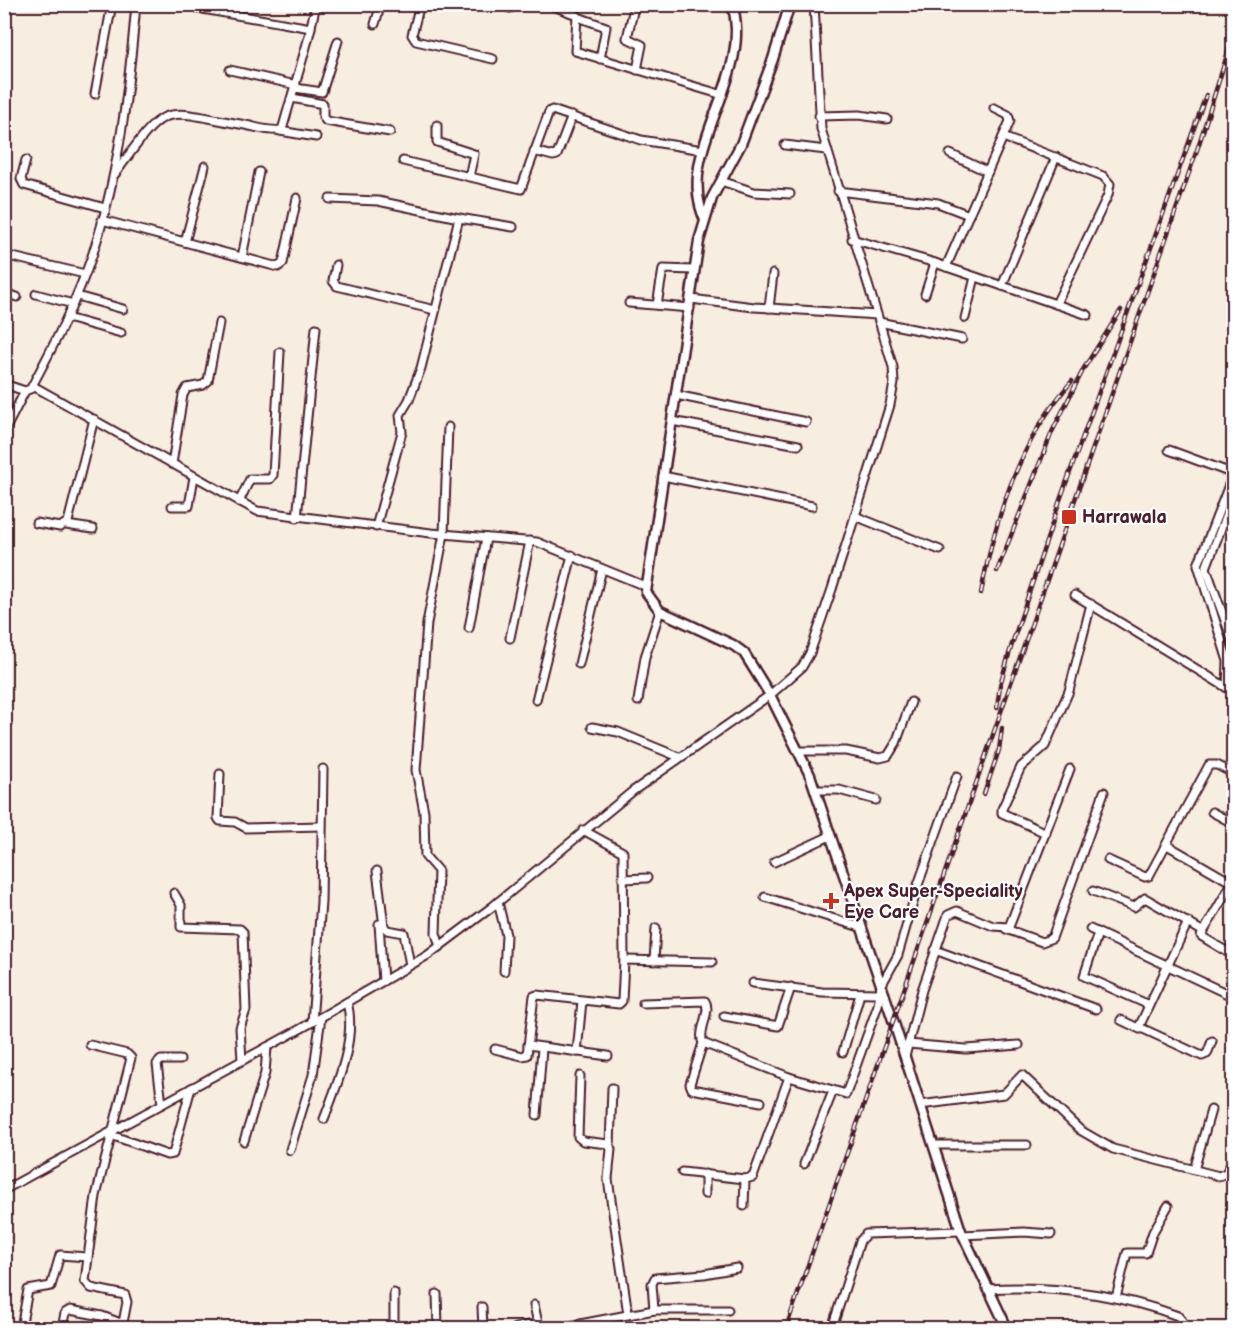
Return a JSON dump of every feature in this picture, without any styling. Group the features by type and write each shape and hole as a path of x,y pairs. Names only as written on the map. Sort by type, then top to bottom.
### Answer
{"street":[{"path":"95,94 112,4"},
{"path":"4,432 67,318 85,274 102,220 126,101 136,4"},
{"path":"280,131 296,87 315,4"},
{"path":"375,24 381,4"},
{"path":"420,4 412,35 416,41 493,59"},
{"path":"498,4 510,8 514,4"},
{"path":"548,4 606,27 600,58"},
{"path":"705,220 696,197 704,150 723,95 734,49 735,22 732,4"},
{"path":"790,4 773,59 741,144 721,181 705,220 694,270 691,303 645,586 650,601 660,611 733,645 744,654 770,695 798,751 816,790 961,1233 1007,1329"},
{"path":"4,1190 321,1017 440,947 498,902 583,830 679,756 770,695 806,662 855,516 890,405 894,383 893,367 826,150 819,116 814,4"},
{"path":"197,8 311,28"},
{"path":"633,12 627,38 642,45 637,70"},
{"path":"578,17 573,49 723,95"},
{"path":"230,70 322,92 338,41"},
{"path":"292,98 323,104 323,117 326,121 390,132"},
{"path":"946,267 1010,119 994,108"},
{"path":"403,161 521,189 549,112 552,110 641,140 682,144 704,150"},
{"path":"112,177 152,123 168,114 186,113 316,137"},
{"path":"819,116 859,115 887,118"},
{"path":"534,151 557,155 572,116"},
{"path":"437,125 437,142 474,154 469,177"},
{"path":"1004,137 1103,176 1110,184 1108,195 1056,304"},
{"path":"784,145 826,150"},
{"path":"951,154 988,172"},
{"path":"1002,286 1056,157"},
{"path":"26,160 21,179 24,185 105,208"},
{"path":"185,242 205,166"},
{"path":"242,257 259,172"},
{"path":"721,181 754,192 790,194"},
{"path":"838,191 939,203 969,215"},
{"path":"102,220 276,267 281,266 297,198"},
{"path":"330,199 378,201 513,227"},
{"path":"376,527 402,432 400,415 409,400 421,368 459,218"},
{"path":"852,239 934,263 1088,315"},
{"path":"4,255 85,274"},
{"path":"925,294 934,263"},
{"path":"336,266 333,281 337,286 435,310"},
{"path":"657,305 663,269 694,270"},
{"path":"769,308 773,274"},
{"path":"966,318 975,277"},
{"path":"4,293 17,297"},
{"path":"36,294 73,304"},
{"path":"77,296 123,309"},
{"path":"629,303 657,305 691,303 878,318 962,339"},
{"path":"67,318 121,333"},
{"path":"172,464 184,391 208,381 219,323"},
{"path":"297,518 316,328"},
{"path":"239,502 250,479 270,479 273,475 280,352"},
{"path":"4,384 28,389 94,419 257,511 376,527 530,541 572,555 645,586"},
{"path":"676,395 806,422"},
{"path":"66,525 94,419"},
{"path":"672,421 798,445"},
{"path":"440,947 436,933 438,872 425,856 424,812 416,770 427,623 444,534 448,427"},
{"path":"1169,450 1233,473 1202,565 1228,661 1230,690"},
{"path":"663,476 812,506"},
{"path":"172,506 189,506 194,477"},
{"path":"1233,494 1202,565 1233,645"},
{"path":"855,516 940,550"},
{"path":"36,523 93,529"},
{"path":"469,628 486,538"},
{"path":"510,638 530,541"},
{"path":"536,700 572,555"},
{"path":"579,664 602,569"},
{"path":"1075,595 1230,690"},
{"path":"1046,833 1009,817 1002,813 1002,809 1021,767 1046,746 1069,691 1091,604"},
{"path":"638,701 645,657 660,611"},
{"path":"798,751 846,751 880,758 888,756 896,743 911,702"},
{"path":"592,727 618,732 679,756"},
{"path":"1108,860 1147,877 1167,845 1209,765 1217,765 1233,774"},
{"path":"312,1022 321,902 323,769"},
{"path":"1006,929 1011,924 1070,769"},
{"path":"220,774 218,818 220,821 235,822 246,828 321,826"},
{"path":"703,1043 789,1077 846,1094 878,1005 880,989 898,955 918,885 957,776"},
{"path":"816,790 839,790 876,800"},
{"path":"905,1057 935,950 948,915 954,911 1042,942 1052,938 1104,792"},
{"path":"1212,812 1233,824"},
{"path":"495,1049 522,1056 527,1054 534,996 619,1004 622,1001 623,852 583,830"},
{"path":"774,862 830,836"},
{"path":"1167,845 1233,883 1202,931 1201,938 1233,956"},
{"path":"377,871 384,926 387,930 404,933 410,965"},
{"path":"623,879 647,878"},
{"path":"1093,891 1134,907 1145,898 1202,931"},
{"path":"174,893 181,905 180,927 240,929 243,932 246,1010 240,1028 242,1060"},
{"path":"765,897 860,927"},
{"path":"498,902 506,936 504,971"},
{"path":"1140,1029 1167,964 1188,922"},
{"path":"379,924 383,981"},
{"path":"654,961 656,928"},
{"path":"1090,929 1233,997"},
{"path":"1098,933 1083,974 1085,978 1149,1005"},
{"path":"935,950 1096,1009"},
{"path":"624,960 712,962"},
{"path":"753,983 860,994 880,989"},
{"path":"724,1016 778,1026 791,987"},
{"path":"843,1052 860,994"},
{"path":"577,1052 582,1001"},
{"path":"643,1002 705,1001 707,1006 701,1037 703,1043 690,1084 692,1089 760,1102"},
{"path":"324,1119 342,1067 349,1022 347,1002"},
{"path":"290,1150 314,1075 321,1017"},
{"path":"1121,1020 1202,1056 1206,1056 1212,1041"},
{"path":"908,1044 966,1049 1019,1045"},
{"path":"62,1329 65,1313 70,1310 102,1316 123,1326 127,1298 121,1293 88,1286 86,1281 87,1257 96,1196 131,1058 127,1054 90,1045"},
{"path":"528,1045 608,1056"},
{"path":"243,1141 265,1073 267,1047"},
{"path":"537,1115 542,1048"},
{"path":"162,1104 157,1064 161,1060 180,1060"},
{"path":"580,1076 578,1137 583,1141 610,1146"},
{"path":"920,1105 1004,1094 1022,1076 1033,1083 1080,1130 1113,1149 1222,1176 1233,1161"},
{"path":"682,1172 745,1179 756,1173 762,1149 789,1077"},
{"path":"111,1133 173,1155 191,1088"},
{"path":"612,1088 608,1179 628,1314"},
{"path":"804,1164 833,1091"},
{"path":"1194,1170 1211,1110"},
{"path":"933,1145 1027,1145"},
{"path":"705,1174 705,1194"},
{"path":"744,1206 745,1179"},
{"path":"1116,1298 1127,1253 1146,1253 1153,1232 1168,1206"},
{"path":"832,1329 860,1241 866,1233 1024,1232 1052,1234"},
{"path":"21,1329 28,1290 51,1286 60,1255 87,1257"},
{"path":"654,1310 652,1284 655,1278 704,1275 737,1268"},
{"path":"987,1289 1038,1288 1116,1298 1178,1316 1183,1322 1181,1329"},
{"path":"394,1293 394,1329"},
{"path":"437,1294 438,1329"},
{"path":"515,1329 539,1326 534,1305"},
{"path":"482,1307 483,1329"},
{"path":"559,1329 654,1310 728,1310"}],"railway":[{"path":"786,1328 1198,147 1234,33"},
{"path":"997,708 1000,685 1012,644 1060,500 1206,95"},
{"path":"997,571 1052,432 1084,368 1121,310"},
{"path":"981,593 994,536 1012,481 1038,428 1072,381"},
{"path":"984,794 999,750 1002,728"}],"place":[{"name":"Harrawala","path":"1069,517"},
{"name":"Apex Super-Speciality Eye Care","path":"831,901"}]}
